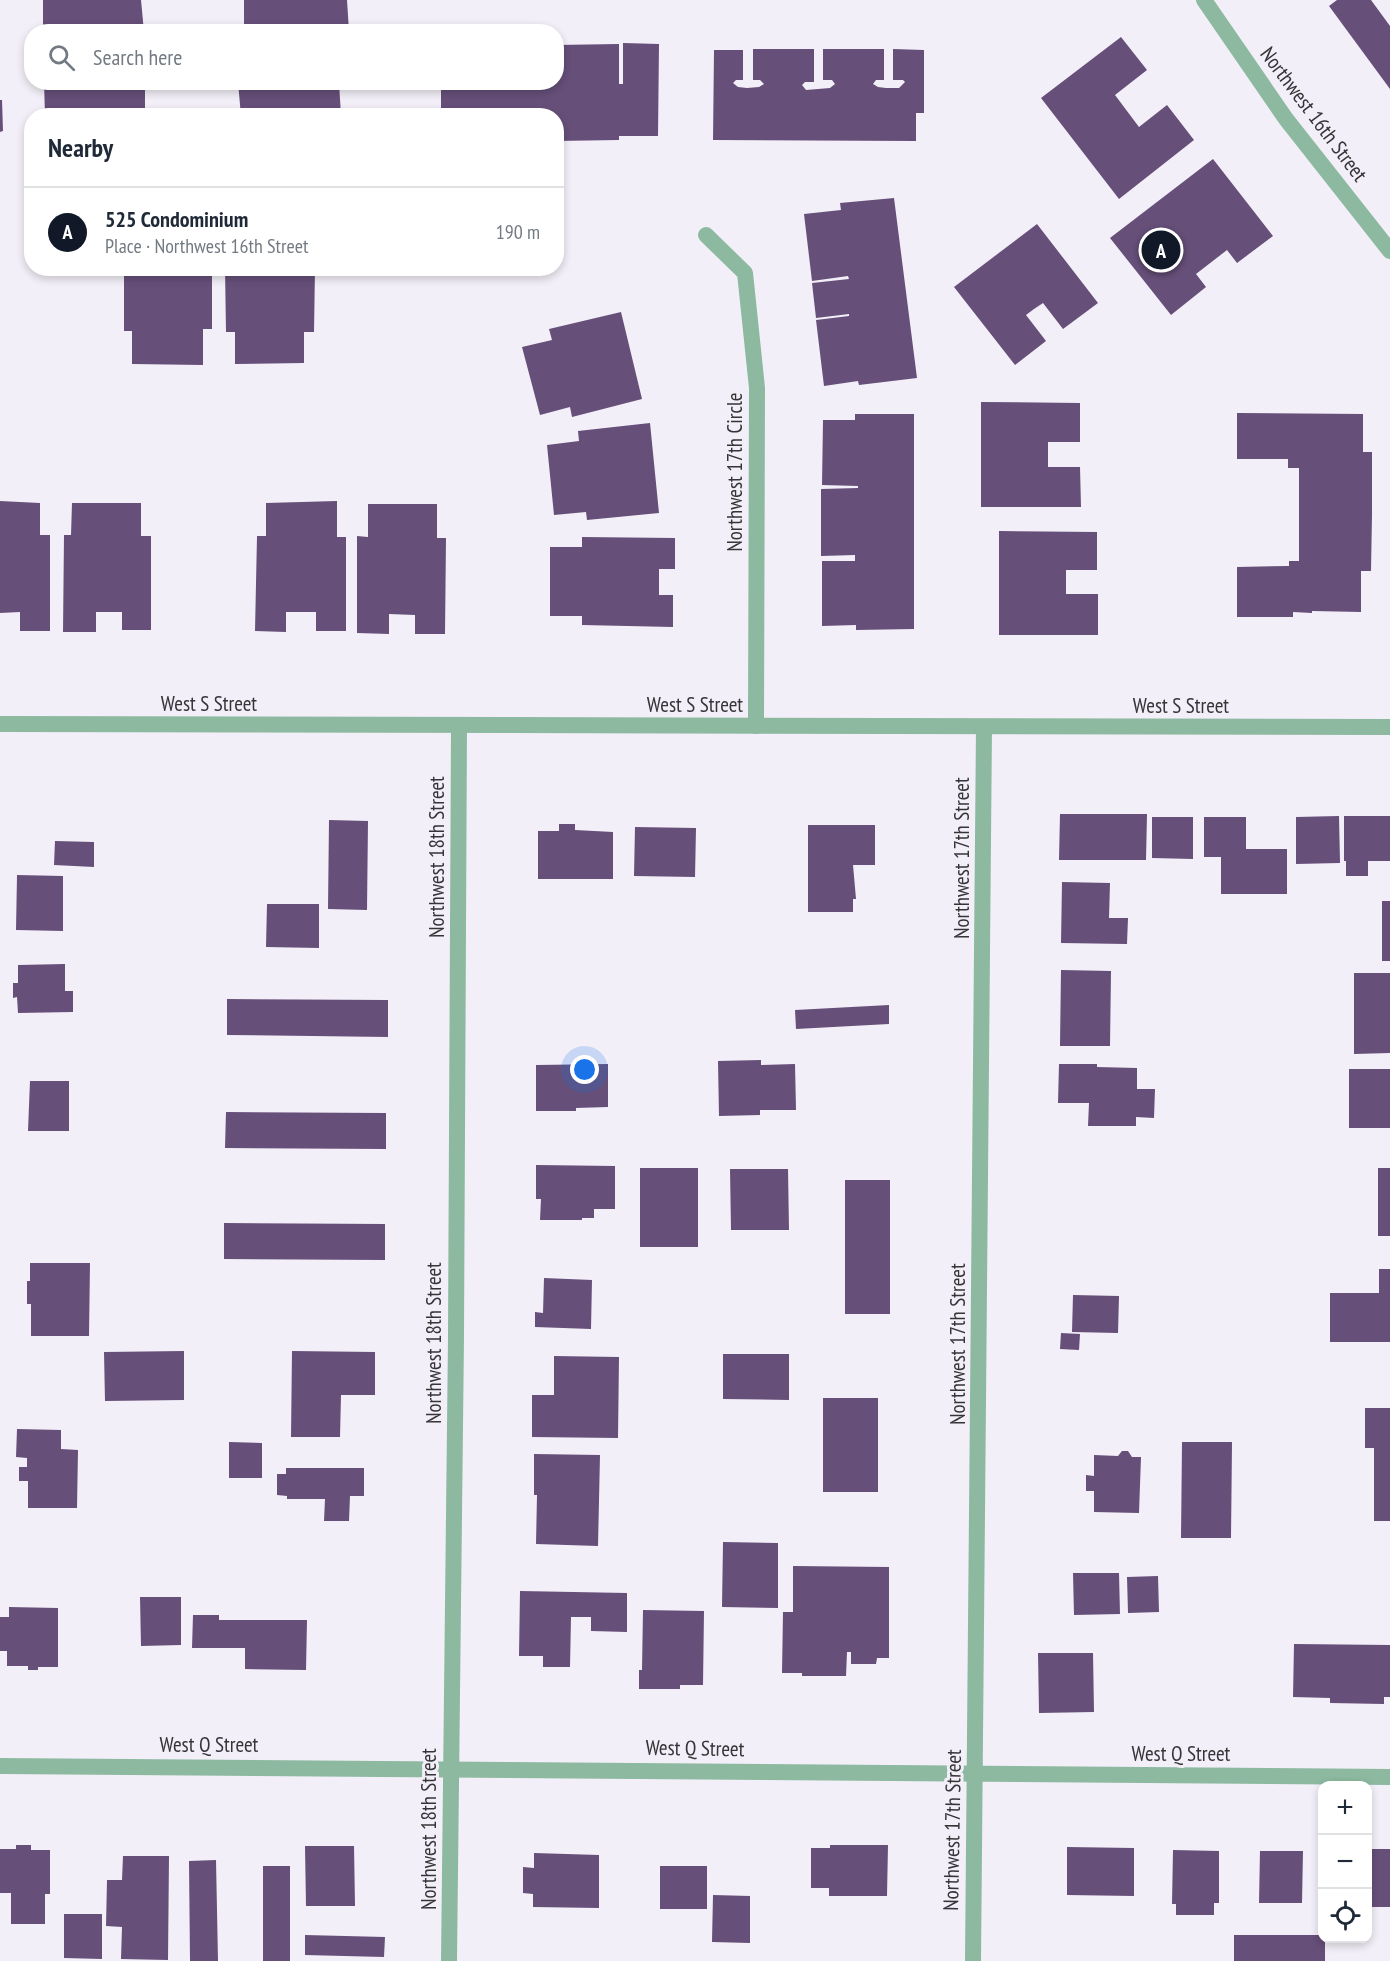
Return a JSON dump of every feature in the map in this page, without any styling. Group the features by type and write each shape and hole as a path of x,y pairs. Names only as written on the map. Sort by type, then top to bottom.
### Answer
{"street":[{"name":"Northwest 16th Street","path":"1204,0 1286,119 1390,251"},
{"name":"Northwest 17th Circle","path":"706,235 745,273 757,388 756,726"},
{"name":"West S Street","path":"0,724 1390,728"},
{"name":"Northwest 18th Street","path":"449,1961 456,1337 459,725"},
{"name":"Northwest 17th Street","path":"974,1961 984,727"},
{"name":"West Q Street","path":"0,1766 1390,1777"}],"building":[{"path":"43,0 141,0 143,24 43,24"},
{"path":"244,0 347,0 349,24 244,24"},
{"path":"1337,0 1371,0 1390,26 1390,89 1329,6"},
{"path":"1121,37 1147,70 1115,95 1139,127 1167,105 1194,140 1119,199 1041,98"},
{"path":"623,43 659,44 658,136 619,136 619,140 564,141 564,108 441,108 441,90 564,90 564,45 619,44 619,84 623,84"},
{"path":"753,49 814,49 814,82 805,82 802,85 806,90 830,88 835,84 832,80 823,80 823,49 884,49 884,80 876,80 873,84 886,88 899,88 905,82 893,80 893,49 924,50 924,113 916,113 916,141 713,140 714,50 743,50 743,80 736,80 733,83 738,87 747,88 764,84 760,80 753,80"},
{"path":"44,90 145,90 145,108 45,108"},
{"path":"239,90 339,90 341,108 240,108"},
{"path":"0,100 2,100 3,131 0,132"},
{"path":"1213,159 1273,236 1237,263 1227,250 1196,274 1206,287 1171,315 1110,238"},
{"path":"894,198 917,378 859,385 858,381 824,386 816,320 849,316 849,314 816,318 812,283 849,279 848,276 812,281 804,214 841,210 840,203"},
{"path":"1037,224 1098,303 1063,329 1043,303 1034,309 1026,315 1046,341 1015,365 954,287"},
{"path":"124,276 212,276 212,329 203,329 203,365 132,364 132,331 124,331"},
{"path":"225,276 315,276 314,332 304,332 304,363 235,364 235,332 226,332"},
{"path":"621,312 642,399 572,417 570,407 540,415 522,347 552,340 549,329"},
{"path":"981,402 1080,403 1080,442 1048,442 1048,467 1080,467 1081,507 981,507"},
{"path":"1237,413 1363,414 1363,452 1372,452 1372,515 1371,571 1361,571 1361,612 1312,611 1312,613 1293,612 1293,617 1237,617 1237,567 1289,566 1289,561 1299,561 1299,468 1288,468 1288,459 1237,459"},
{"path":"855,414 914,414 914,629 856,630 856,625 822,626 822,561 855,561 855,555 821,556 821,489 858,488 858,486 822,485 823,420 855,420"},
{"path":"650,423 659,513 587,520 586,512 554,515 547,445 579,441 578,431"},
{"path":"0,501 40,503 40,535 50,535 50,631 20,631 20,612 0,613"},
{"path":"337,501 337,537 346,537 346,631 316,631 316,612 286,612 286,632 255,631 257,536 266,536 266,503"},
{"path":"72,503 141,503 141,536 151,536 151,630 122,630 122,612 96,612 96,632 63,632 64,535 71,535"},
{"path":"368,504 437,504 437,538 446,538 445,634 415,634 415,615 389,614 389,634 357,633 357,536 368,537"},
{"path":"999,531 1097,532 1097,570 1066,570 1066,594 1098,594 1098,635 999,635"},
{"path":"582,537 675,538 675,569 659,569 659,595 673,595 673,627 582,625 582,616 550,616 550,547 582,547"},
{"path":"1060,814 1147,814 1146,860 1059,860"},
{"path":"1339,816 1340,863 1296,864 1296,817"},
{"path":"1344,816 1390,816 1390,861 1368,861 1368,876 1346,876"},
{"path":"1152,817 1193,817 1193,859 1152,858"},
{"path":"1204,817 1246,817 1246,849 1287,849 1287,894 1221,894 1221,857 1204,857"},
{"path":"329,820 368,821 367,910 328,909"},
{"path":"559,824 575,824 575,830 613,832 613,879 538,879 538,831 559,831"},
{"path":"808,825 875,825 875,865 853,865 856,899 853,899 853,912 808,912"},
{"path":"635,827 696,828 695,877 634,876"},
{"path":"55,841 94,842 94,867 54,865"},
{"path":"17,875 63,876 63,931 16,930"},
{"path":"1062,882 1110,883 1109,918 1128,918 1127,944 1061,943"},
{"path":"1382,901 1390,901 1390,961 1382,961"},
{"path":"267,904 319,904 319,948 266,947"},
{"path":"65,964 65,991 73,991 73,1012 18,1013 17,997 13,998 13,983 18,983 18,965"},
{"path":"1061,970 1111,971 1110,1046 1060,1046"},
{"path":"1354,973 1390,973 1390,1053 1354,1054"},
{"path":"227,999 388,1000 388,1037 227,1035"},
{"path":"889,1005 889,1024 796,1029 795,1010"},
{"path":"761,1060 761,1065 795,1064 796,1110 760,1110 760,1115 719,1116 718,1061"},
{"path":"608,1064 608,1107 576,1108 576,1111 536,1111 536,1065"},
{"path":"1059,1064 1097,1064 1097,1067 1137,1068 1137,1089 1155,1089 1154,1118 1136,1117 1136,1126 1088,1126 1089,1103 1058,1103"},
{"path":"1349,1069 1390,1069 1390,1128 1349,1128"},
{"path":"30,1081 69,1081 69,1131 28,1131"},
{"path":"226,1112 386,1113 386,1149 225,1148"},
{"path":"536,1165 615,1166 615,1209 594,1209 594,1218 582,1218 582,1220 540,1220 541,1199 536,1199"},
{"path":"640,1168 698,1168 698,1247 640,1247"},
{"path":"1378,1168 1390,1168 1390,1236 1378,1236"},
{"path":"730,1169 788,1169 789,1230 731,1230"},
{"path":"845,1180 890,1180 890,1314 845,1314"},
{"path":"224,1223 385,1224 385,1260 224,1259"},
{"path":"30,1263 90,1263 89,1336 31,1336 31,1304 27,1304"},
{"path":"1379,1269 1390,1269 1390,1342 1330,1342 1330,1293 1379,1293"},
{"path":"544,1278 592,1280 591,1329 535,1327 535,1312 543,1313"},
{"path":"1073,1295 1119,1296 1118,1333 1072,1332"},
{"path":"1061,1333 1080,1334 1079,1350 1060,1349"},
{"path":"184,1351 184,1400 105,1401 104,1352"},
{"path":"292,1351 375,1352 375,1395 341,1395 340,1437 291,1437"},
{"path":"723,1354 789,1354 789,1400 723,1399"},
{"path":"554,1356 619,1357 618,1438 532,1437 532,1395 554,1395"},
{"path":"823,1398 878,1398 878,1492 823,1492"},
{"path":"1365,1408 1390,1408 1390,1521 1374,1521 1374,1448 1365,1448"},
{"path":"17,1429 61,1430 61,1449 78,1450 77,1508 28,1508 28,1481 19,1481 19,1467 27,1467 27,1458 16,1457"},
{"path":"229,1442 262,1443 262,1478 229,1478"},
{"path":"1182,1442 1232,1442 1231,1538 1181,1538"},
{"path":"1122,1451 1128,1451 1132,1457 1141,1457 1139,1513 1094,1512 1094,1491 1086,1491 1086,1475 1094,1476 1094,1455 1118,1456"},
{"path":"534,1454 600,1455 598,1546 536,1544 537,1495 534,1495"},
{"path":"286,1468 364,1468 364,1496 350,1496 349,1521 324,1521 325,1499 287,1499 287,1496 277,1495 277,1474 286,1474"},
{"path":"723,1542 778,1543 778,1608 722,1607"},
{"path":"793,1566 889,1567 889,1658 877,1658 876,1664 851,1664 851,1652 847,1652 846,1676 802,1676 802,1673 782,1673 783,1612 793,1612"},
{"path":"1073,1573 1119,1573 1120,1614 1074,1615"},
{"path":"1158,1576 1159,1612 1128,1613 1127,1577"},
{"path":"520,1591 627,1593 627,1632 591,1631 591,1617 571,1617 570,1667 543,1667 543,1656 519,1656"},
{"path":"140,1597 181,1597 181,1645 141,1646"},
{"path":"9,1607 58,1608 58,1667 38,1667 38,1670 28,1670 28,1666 7,1666 7,1651 0,1651 0,1617 9,1617"},
{"path":"643,1610 704,1611 703,1685 680,1685 680,1689 639,1689 639,1670 642,1670"},
{"path":"193,1615 219,1615 219,1620 307,1620 306,1670 245,1669 245,1648 192,1648"},
{"path":"1294,1644 1390,1645 1390,1697 1384,1697 1384,1704 1330,1703 1330,1698 1293,1697"},
{"path":"1038,1653 1093,1653 1094,1712 1039,1713"},
{"path":"16,1845 31,1845 31,1850 50,1850 50,1894 45,1894 45,1924 11,1924 11,1893 0,1893 0,1849 16,1849"},
{"path":"830,1845 888,1845 887,1896 829,1896 829,1888 811,1888 811,1848 830,1848"},
{"path":"305,1846 354,1846 355,1906 306,1906"},
{"path":"1067,1847 1134,1848 1134,1896 1067,1895"},
{"path":"1372,1849 1390,1849 1390,1907 1372,1907"},
{"path":"1173,1850 1219,1851 1219,1903 1214,1903 1214,1915 1176,1915 1176,1904 1172,1904"},
{"path":"1260,1851 1303,1851 1302,1903 1259,1903"},
{"path":"534,1853 599,1855 599,1908 533,1907 533,1894 523,1893 523,1867 534,1868"},
{"path":"123,1856 169,1856 168,1960 121,1959 122,1927 106,1926 107,1880 122,1880"},
{"path":"216,1860 218,1961 190,1961 189,1861"},
{"path":"263,1866 290,1866 290,1961 263,1961"},
{"path":"660,1866 707,1866 707,1909 660,1909"},
{"path":"713,1895 750,1896 750,1943 712,1942"},
{"path":"64,1914 102,1914 102,1959 64,1958"},
{"path":"305,1935 385,1937 384,1957 305,1955"},
{"path":"1234,1935 1318,1935 1318,1943 1325,1943 1325,1961 1234,1961"}],"place":[{"name":"525 Condominium","path":"1161,250"}]}
